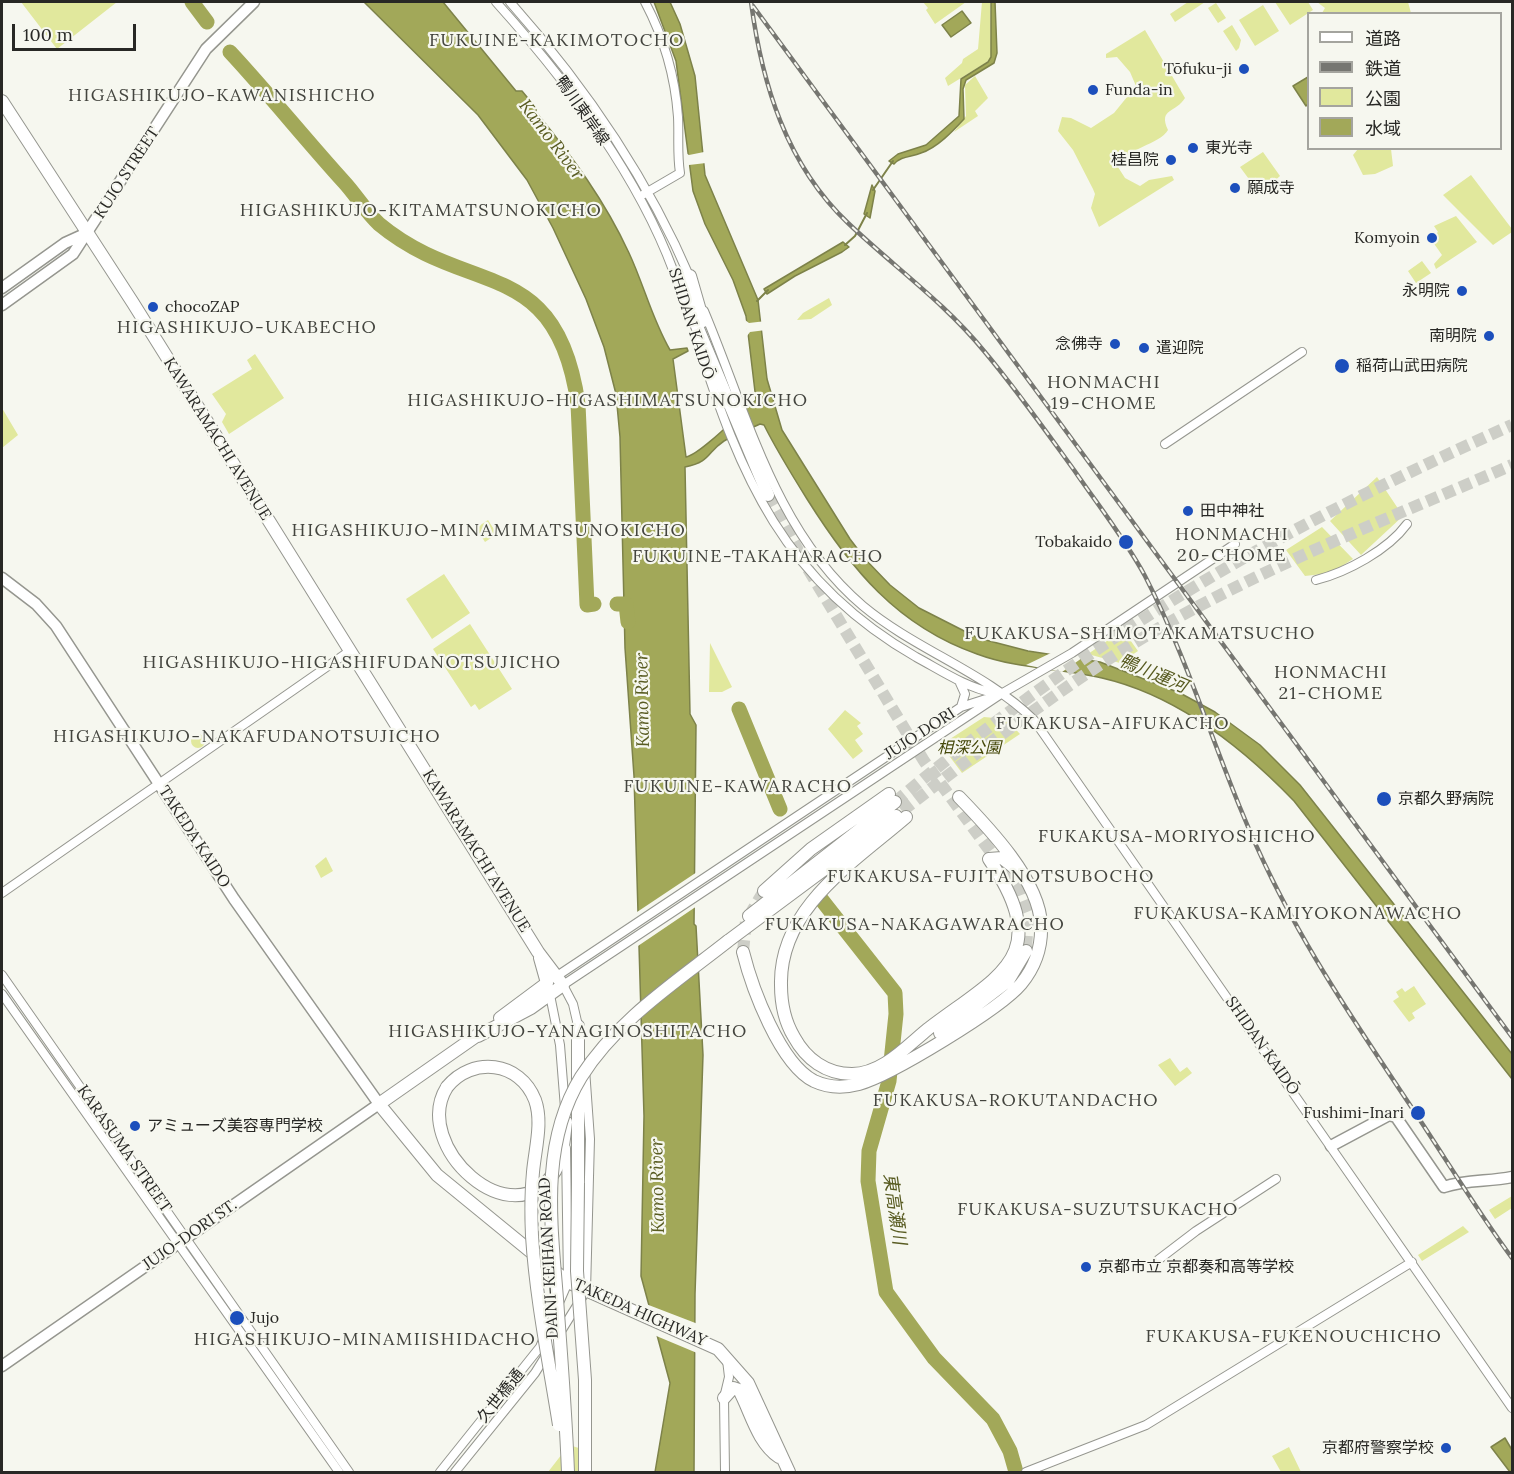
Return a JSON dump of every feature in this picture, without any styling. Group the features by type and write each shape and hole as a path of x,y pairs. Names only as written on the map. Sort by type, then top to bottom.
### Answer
{"highway":[{"name":"KAWARAMACHI AVENUE","path":"2,101 88,232 351,650 538,952 555,985"},
{"path":"690,276 731,410"},
{"path":"678,281 768,495"},
{"path":"743,952 753,982 779,1041 791,1061 805,1076 822,1084 839,1087 859,1084 1004,1000 1020,986 1032,968 1039,947 1041,922 1032,892 1020,872 995,838 958,797"},
{"path":"764,891 811,849 898,806"},
{"path":"882,1069 846,1074 822,1067 808,1057 793,1036 786,1017 781,998 782,967 789,938 810,903 898,806"},
{"name":"DAINI-KEIHAN ROAD","path":"563,1473 544,1217 544,1170 552,1128 567,1088 602,1037 642,1000 726,939 898,806"},
{"path":"904,1057 982,991 1006,966 1018,935 1017,911 1008,888 989,859 1002,858 1020,872"},
{"name":"DAINI-KEIHAN ROAD","path":"568,1473 551,1216 551,1172 562,1117 582,1076 616,1032 726,939"},
{"path":"904,1057 1008,981 1026,951"},
{"path":"379,1104 555,985"},
{"path":"578,1026 577,1271 585,1380 585,1473"},
{"path":"561,1441 534,1255 532,1191 538,1122 534,1097 515,1074 494,1066 466,1071 447,1087 441,1099 439,1114 446,1144 467,1173 489,1189 502,1194 516,1195 529,1192 550,1177 560,1160 566,1122"},
{"name":"TAKEDA HIGHWAY","path":"379,1104 437,1175 568,1282 723,1353 748,1383 789,1473"},
{"path":"724,1398 733,1388 739,1390 763,1439 770,1450 782,1459"}],"main road":[{"name":"KUJO STREET","path":"2,305 73,254 206,49 254,2"},
{"name":"KUJO STREET","path":"2,288 65,243 88,232"},
{"name":"TAKEDA KAIDO","path":"2,578 49,616 234,899 379,1104"},
{"name":"JUJO-DORI ST.","path":"2,1365 379,1104"},
{"path":"1331,1146 1389,1115 1396,1118 1444,1187 1460,1181 1512,1177"}],"street":[{"name":"鴨川東岸線","path":"496,2 550,66 596,129 639,198"},
{"name":"鴨川東岸線","path":"510,2 558,60 604,123 648,192"},
{"path":"639,198 680,173 678,117 671,68 657,24 645,2"},
{"name":"SHIDAN KAIDŌ","path":"648,192 690,276 751,431 784,504 811,547 841,585 864,606 912,640 1001,694 1034,720 1512,1408"},
{"name":"SHIDAN KAIDŌ","path":"639,198 678,281 712,387 733,441 755,490 790,548 820,584 852,614 905,651 974,688 1001,694"},
{"path":"1165,444 1302,352"},
{"path":"1316,580 1337,574 1358,564 1407,524"},
{"path":"1001,694 1072,653 1235,543"},
{"path":"2,893 351,650"},
{"path":"954,678 962,686 965,694 961,707"},
{"name":"JUJO DORI","path":"555,985 620,934 961,707 1001,694"},
{"name":"JUJO DORI","path":"555,985 620,946 1001,694"},
{"name":"KARASUMA STREET","path":"2,975 339,1473"},
{"path":"555,985 573,1004 587,1079 590,1139 586,1291"},
{"path":"555,985 566,1122 568,1282"},
{"name":"KARASUMA STREET","path":"2,994 349,1473"},
{"path":"1158,1260 1196,1231 1276,1179"},
{"path":"1026,1473 1146,1425 1412,1262"},
{"name":"久世橋通","path":"440,1473 540,1347 568,1282"},
{"name":"久世橋通","path":"455,1473 534,1373 586,1291"},
{"path":"723,1353 729,1377 724,1398 725,1473"}],"green space":[{"path":"21,2 117,2 57,49"},
{"path":"923,2 966,2 935,24"},
{"path":"982,2 990,2 991,57 987,62 948,86 945,78 962,63 963,59 978,49"},
{"path":"1188,2 1205,2 1175,22 1170,14"},
{"path":"1275,2 1308,2 1313,10 1290,25"},
{"path":"1317,2 1408,2 1411,12 1323,12 1325,8"},
{"path":"1216,3 1226,18 1218,23 1208,8"},
{"path":"1263,5 1279,31 1255,46 1239,20"},
{"path":"1232,25 1241,40 1236,51 1223,31"},
{"path":"1145,30 1185,98 1167,114 1165,123 1168,130 1164,135 1120,159 1116,164 1125,178 1140,186 1149,180 1172,176 1174,180 1099,227 1091,208 1095,194 1093,189 1073,150 1058,131 1062,117 1071,118 1091,128 1114,113 1136,86 1130,72 1117,57 1106,58 1106,54"},
{"path":"975,76 988,98 975,111 978,116 954,132 966,116 965,85"},
{"path":"1357,150 1391,150 1393,166 1375,174 1363,175 1353,155"},
{"path":"1263,152 1280,176 1260,194 1240,167"},
{"path":"1471,175 1512,229 1512,232 1493,245 1443,195"},
{"path":"1456,216 1477,242 1436,269 1434,264 1442,255 1430,238 1438,232 1434,226"},
{"path":"1422,261 1431,273 1416,283 1408,271"},
{"path":"829,298 832,305 811,319 797,320 803,313"},
{"path":"255,354 284,398 229,434 222,422 226,414 212,394 252,369 247,360"},
{"path":"2,408 18,435 2,448"},
{"path":"1377,477 1403,516 1361,555 1330,521"},
{"path":"488,520 497,534 485,542 476,528"},
{"path":"1322,527 1353,559 1331,573 1305,576 1286,550"},
{"path":"444,574 470,613 432,639 406,599"},
{"path":"470,624 512,689 479,710 475,704 471,707 433,649"},
{"path":"1123,630 1138,651 1120,663 1088,654"},
{"path":"710,643 732,687 722,692 709,692"},
{"path":"845,710 861,723 857,726 863,734 855,740 863,751 853,759 828,729"},
{"name":"相深公園","path":"984,717 1006,719 1020,734 962,773 947,753 950,739"},
{"path":"198,734 203,736 205,741 203,746 198,748 193,746 191,741 193,736"},
{"path":"326,857 333,871 321,878 315,866"},
{"path":"1414,986 1426,1004 1412,1013 1415,1018 1409,1022 1393,1001 1399,997 1396,992 1402,988 1405,992"},
{"path":"1170,1058 1180,1072 1187,1067 1192,1073 1175,1086 1158,1065"},
{"path":"1512,1196 1512,1208 1495,1219 1489,1210"},
{"path":"1463,1226 1469,1232 1422,1261 1418,1255"},
{"path":"569,1445 582,1449 585,1472 548,1472"},
{"path":"1289,1447 1301,1472 1281,1472 1272,1456"}],"water":[{"name":"Kamo River","path":"364,2 443,2 516,91 522,91 575,162 599,197 620,234 670,350 687,348 688,351 673,359 686,457 711,441 756,400 746,316 733,280 705,224 693,191 676,61 654,2 670,2 680,24 695,76 705,175 758,300 767,379 782,430 850,539 866,560 890,585 919,608 978,638 1028,651 1100,662 1180,693 1215,712 1260,745 1300,785 1512,1054 1512,1079 1294,801 1252,761 1182,710 1129,686 1102,678 992,659 949,642 923,628 879,592 841,549 801,490 764,425 760,424 738,434 724,441 700,462 685,467 690,714 696,725 694,924 696,926 703,1055 695,1294 694,1472 655,1472 670,1383 641,1276 644,1116 634,776 625,648 620,437 616,394 604,347 586,299 553,228 527,180 478,115"},
{"path":"991,2 995,2 997,53 994,63 966,80 963,89 964,119 944,139 927,151 903,158 894,164 889,161 898,154 926,145 959,116 961,79 988,62 991,57"},
{"path":"962,11 971,23 951,37 942,25"},
{"path":"1307,78 1306,106 1293,86"},
{"path":"872,185 875,191 870,218 864,214"},
{"path":"843,242 849,247 767,294 764,289"},
{"path":"1505,1438 1512,1450 1512,1471 1510,1472 1491,1447"}],"pier":[{"path":"684,152 689,155 704,152 706,163 689,165 687,168"},
{"path":"745,320 749,323 766,321 766,330 750,332 747,336"},
{"path":"1055,651 1085,656 1062,672 1026,665"},
{"path":"697,872 697,906 635,948 634,914"},
{"path":"646,1304 698,1324 697,1353 654,1335"}],"waterway":[{"path":"192,2 207,22"},
{"path":"230,52 379,224 412,247 504,286 529,301 551,323 567,356 578,404 587,605 594,604"},
{"path":"873,190 893,161"},
{"path":"845,245 855,236 867,213"},
{"path":"757,301 768,290"},
{"path":"617,604 626,604 628,622"},
{"name":"東高瀬川","path":"739,709 780,809"},
{"name":"東高瀬川","path":"821,899 895,993 896,1014 889,1081 869,1151 868,1181 886,1292 934,1358 993,1419 1010,1451 1016,1472"}],"tunnel":[{"path":"895,802 972,740 1091,653 1216,574 1325,514 1512,425"},
{"path":"902,811 1070,685 1177,618 1301,556 1512,465"},
{"path":"768,495 800,554"},
{"path":"808,569 924,761 1018,889 1028,914 1026,951"},
{"path":"743,952 746,921 764,891"}],"railway":[{"path":"751,2 762,63 770,92 780,121 808,175 826,200 848,223 969,333 1041,425 1129,549 1163,613 1239,804 1287,908 1354,1021 1512,1258"},
{"path":"753,6 1512,1037"}],"place":[{"name":"Tōfuku-ji","path":"1244,69"},
{"name":"Funda-in","path":"1093,90"},
{"name":"東光寺","path":"1193,148"},
{"name":"桂昌院","path":"1171,160"},
{"name":"願成寺","path":"1235,188"},
{"name":"Komyoin","path":"1432,238"},
{"name":"永明院","path":"1462,291"},
{"name":"chocoZAP","path":"153,307"},
{"name":"南明院","path":"1489,336"},
{"name":"念佛寺","path":"1115,344"},
{"name":"遣迎院","path":"1144,348"},
{"name":"稲荷山武田病院","path":"1342,366"},
{"name":"田中神社","path":"1188,511"},
{"name":"Tobakaido","path":"1126,542"},
{"name":"京都久野病院","path":"1384,799"},
{"name":"Fushimi-Inari","path":"1418,1113"},
{"name":"アミューズ美容専門学校","path":"135,1126"},
{"name":"京都市立 京都奏和高等学校","path":"1086,1267"},
{"name":"Jujo","path":"237,1318"},
{"name":"京都府警察学校","path":"1446,1448"}],"district":[{"name":"FUKUINE-KAKIMOTOCHO","path":"557,41"},
{"name":"HIGASHIKUJO-KAWANISHICHO","path":"222,96"},
{"name":"HIGASHIKUJO-KITAMATSUNOKICHO","path":"421,211"},
{"name":"HIGASHIKUJO-UKABECHO","path":"247,328"},
{"name":"HONMACHI 19-CHOME","path":"1104,394"},
{"name":"HIGASHIKUJO-HIGASHIMATSUNOKICHO","path":"608,401"},
{"name":"HIGASHIKUJO-MINAMIMATSUNOKICHO","path":"489,531"},
{"name":"HONMACHI 20-CHOME","path":"1232,545"},
{"name":"FUKUINE-TAKAHARACHO","path":"758,557"},
{"name":"FUKAKUSA-SHIMOTAKAMATSUCHO","path":"1140,634"},
{"name":"HIGASHIKUJO-HIGASHIFUDANOTSUJICHO","path":"352,663"},
{"name":"HONMACHI 21-CHOME","path":"1331,683"},
{"name":"FUKAKUSA-AIFUKACHO","path":"1113,724"},
{"name":"HIGASHIKUJO-NAKAFUDANOTSUJICHO","path":"247,737"},
{"name":"FUKUINE-KAWARACHO","path":"738,787"},
{"name":"FUKAKUSA-MORIYOSHICHO","path":"1177,837"},
{"name":"FUKAKUSA-FUJITANOTSUBOCHO","path":"991,877"},
{"name":"FUKAKUSA-KAMIYOKONAWACHO","path":"1298,914"},
{"name":"FUKAKUSA-NAKAGAWARACHO","path":"915,925"},
{"name":"HIGASHIKUJO-YANAGINOSHITACHO","path":"568,1032"},
{"name":"FUKAKUSA-ROKUTANDACHO","path":"1016,1101"},
{"name":"FUKAKUSA-SUZUTSUKACHO","path":"1098,1210"},
{"name":"FUKAKUSA-FUKENOUCHICHO","path":"1294,1337"},
{"name":"HIGASHIKUJO-MINAMIISHIDACHO","path":"365,1340"}],"water label":[{"name":"鴨川運河","path":"1153,674"}]}
